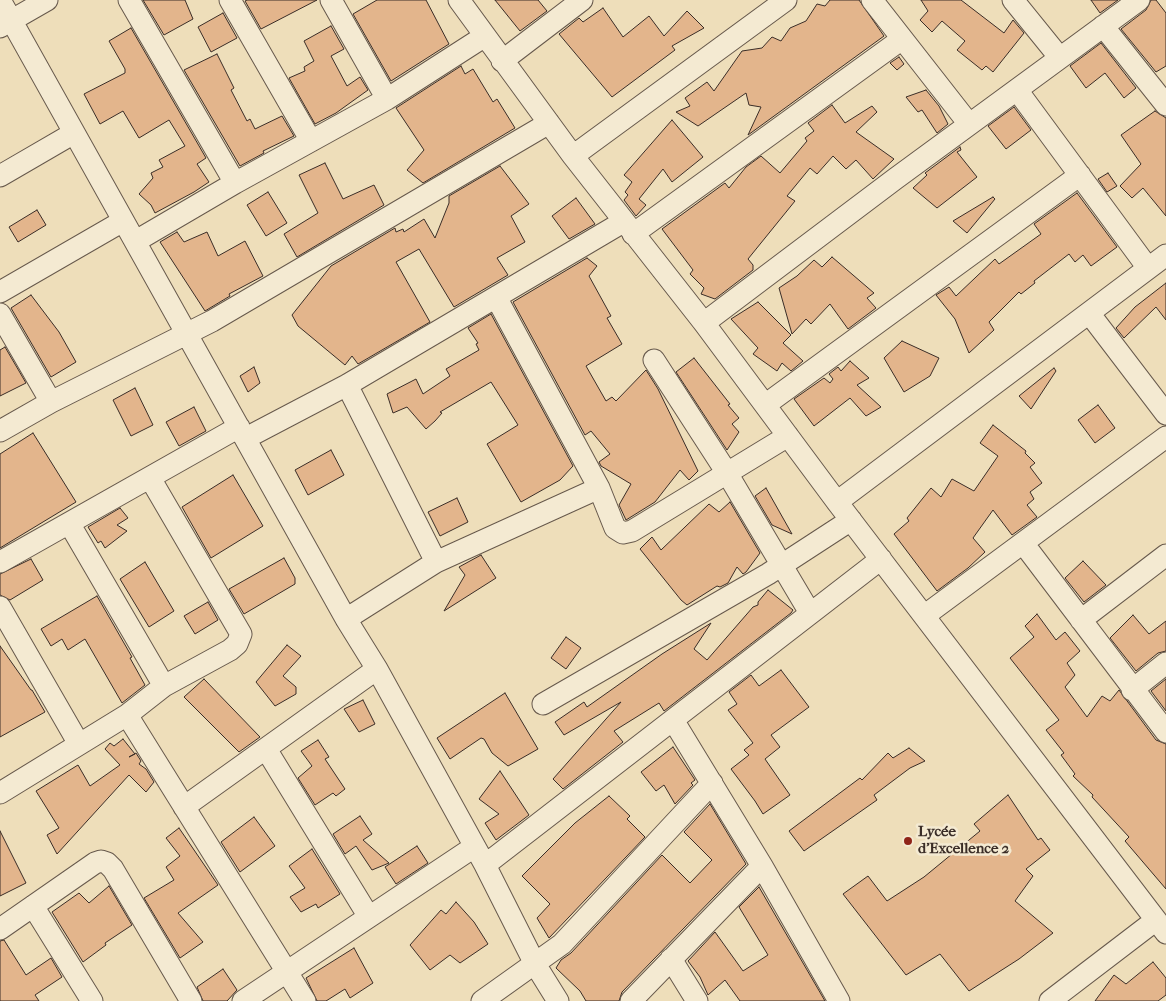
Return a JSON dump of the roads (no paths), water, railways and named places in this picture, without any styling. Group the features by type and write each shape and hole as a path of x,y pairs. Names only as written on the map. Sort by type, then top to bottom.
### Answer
{"street":[{"path":"0,0 6,23 74,133 136,241 346,619 377,669 474,847 486,865 535,964 558,1001"},
{"path":"6,23 46,0"},
{"path":"129,0 235,183"},
{"path":"230,0 312,141"},
{"path":"331,0 387,99"},
{"path":"459,0 573,156 704,323 880,559 1161,926 1050,1001"},
{"path":"502,61 582,0"},
{"path":"573,156 786,0"},
{"path":"872,0 969,124"},
{"path":"1013,0 1060,58"},
{"path":"704,323 969,124 1139,0"},
{"path":"1103,26 1166,105"},
{"path":"136,241 235,183 387,99 485,36"},
{"path":"0,562 150,478 243,432 347,385 496,297 628,228 902,39"},
{"path":"1016,90 1148,268"},
{"path":"1,429 212,321 549,123"},
{"path":"0,176 74,133"},
{"path":"765,405 1080,175"},
{"path":"0,292 123,221"},
{"path":"837,502 1166,255"},
{"path":"496,297 599,488 615,528 623,533 632,531 788,436"},
{"path":"1089,313 1166,414"},
{"path":"0,314 51,402"},
{"path":"654,360 727,473 810,613"},
{"path":"347,385 436,562"},
{"path":"924,616 1166,437"},
{"path":"0,793 127,715 164,686 230,650 237,644 241,634 150,478"},
{"path":"346,619 436,562 599,488"},
{"path":"543,704 781,566 851,520"},
{"path":"69,523 164,686"},
{"path":"1023,543 1132,690 1166,732"},
{"path":"1081,620 1166,555"},
{"path":"486,865 880,559"},
{"path":"0,608 79,744"},
{"path":"1132,690 1166,662"},
{"path":"184,807 377,669"},
{"path":"127,715 305,1001"},
{"path":"673,720 762,866 840,1001"},
{"path":"266,749 369,917"},
{"path":"482,1001 562,944 712,783"},
{"path":"243,1001 474,847"},
{"path":"2,924 33,906 95,863 101,861 107,863 113,869 191,1001"},
{"path":"632,1001 762,866"},
{"path":"33,906 92,1001"},
{"path":"671,959 697,1001"}],"place":[{"name":"Lycée d'Excellence 2","path":"908,841"}]}
